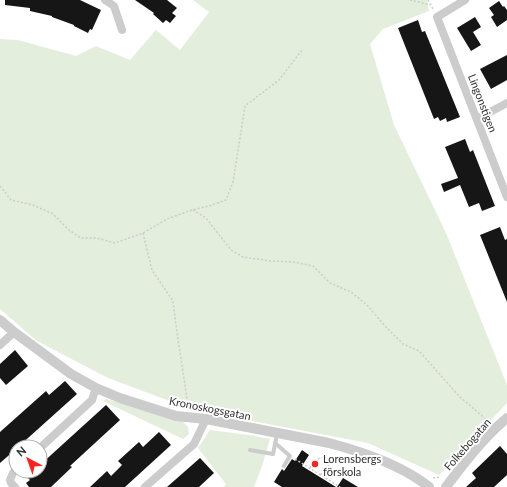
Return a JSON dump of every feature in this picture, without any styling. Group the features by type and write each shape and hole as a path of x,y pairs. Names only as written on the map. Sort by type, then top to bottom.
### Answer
{"street":[{"path":"105,0 114,6 122,30"},
{"name":"Lingonstigen","path":"465,0 438,17 507,198"},
{"path":"477,119 507,103"},
{"name":"Kronoskogsgatan","path":"0,320 71,374 96,388 120,398 176,416 206,419 276,438 330,443 349,448 392,465 412,475 429,487"},
{"path":"0,345 14,332"},
{"path":"48,441 92,400 96,388"},
{"name":"Folkebogatan","path":"446,487 483,442 507,418"},
{"path":"145,487 194,444 206,419"},
{"path":"10,479 11,483 16,487"}],"lane":[{"path":"250,450 273,454 276,438"},
{"path":"276,438 290,456 284,466"}],"path":[{"path":"410,0 431,5"},
{"path":"0,186 12,200 33,205 52,214 69,230 81,238 97,238 115,242 192,210 226,200 234,182 245,106 279,80 302,50"},
{"path":"192,210 206,218 231,250 243,257 271,261 294,262 313,266 330,283 351,292 367,305 403,344 419,351 459,396 492,424"},
{"path":"142,232 152,270 173,301 188,417"},
{"path":"290,456 340,487"},
{"path":"310,468 318,459 323,457 327,458 329,463 328,466 320,475"}],"green space":[{"path":"193,0 427,0 429,11 383,29 370,44 394,125 446,233 507,385 507,403 439,475 368,443 194,410 108,378 37,341 0,309 0,39 18,40 76,56 96,46 130,60 156,30 180,50 209,12"},
{"path":"106,399 181,420 188,427 189,434 183,439 103,401"},
{"path":"210,430 270,439 254,487 224,487 226,484 198,448"}],"building":[{"path":"5,0 80,0 101,10 92,30 90,29 88,33 74,25 52,16 30,11 30,8 5,5"},
{"path":"135,0 167,0 177,8 172,13 176,16 170,23 166,20 163,23 153,14 154,13"},
{"path":"499,1 507,10 507,20 497,27 491,17 494,15 489,8"},
{"path":"475,17 481,27 473,32 481,45 471,51 457,28"},
{"path":"418,20 422,32 425,31 460,117 447,122 446,118 440,121 438,117 434,119 398,28"},
{"path":"507,55 507,80 491,89 480,69"},
{"path":"465,139 470,152 473,150 495,206 482,211 479,203 469,207 460,185 444,192 441,184 458,178 445,147"},
{"path":"500,227 505,240 507,239 507,302 480,235"},
{"path":"15,350 28,366 6,385 0,378 0,364"},
{"path":"65,381 77,394 27,439 8,439 8,456 0,463 0,432 46,391 49,395"},
{"path":"106,405 120,420 70,466 72,467 51,487 29,487 26,483 30,480 29,479 48,479 48,458"},
{"path":"159,432 171,445 125,487 90,487 107,471 111,476 122,465 118,461 139,442 143,447"},
{"path":"500,446 507,454 507,475 494,487 466,487 476,478 472,473"},
{"path":"302,450 309,455 302,466 336,487 282,487 274,482 282,469 284,471 292,459 295,461"},
{"path":"200,458 214,473 199,487 167,487"},
{"path":"343,478 358,487 337,487"}],"place":[{"name":"Lorensbergs förskola","path":"315,464"}]}
